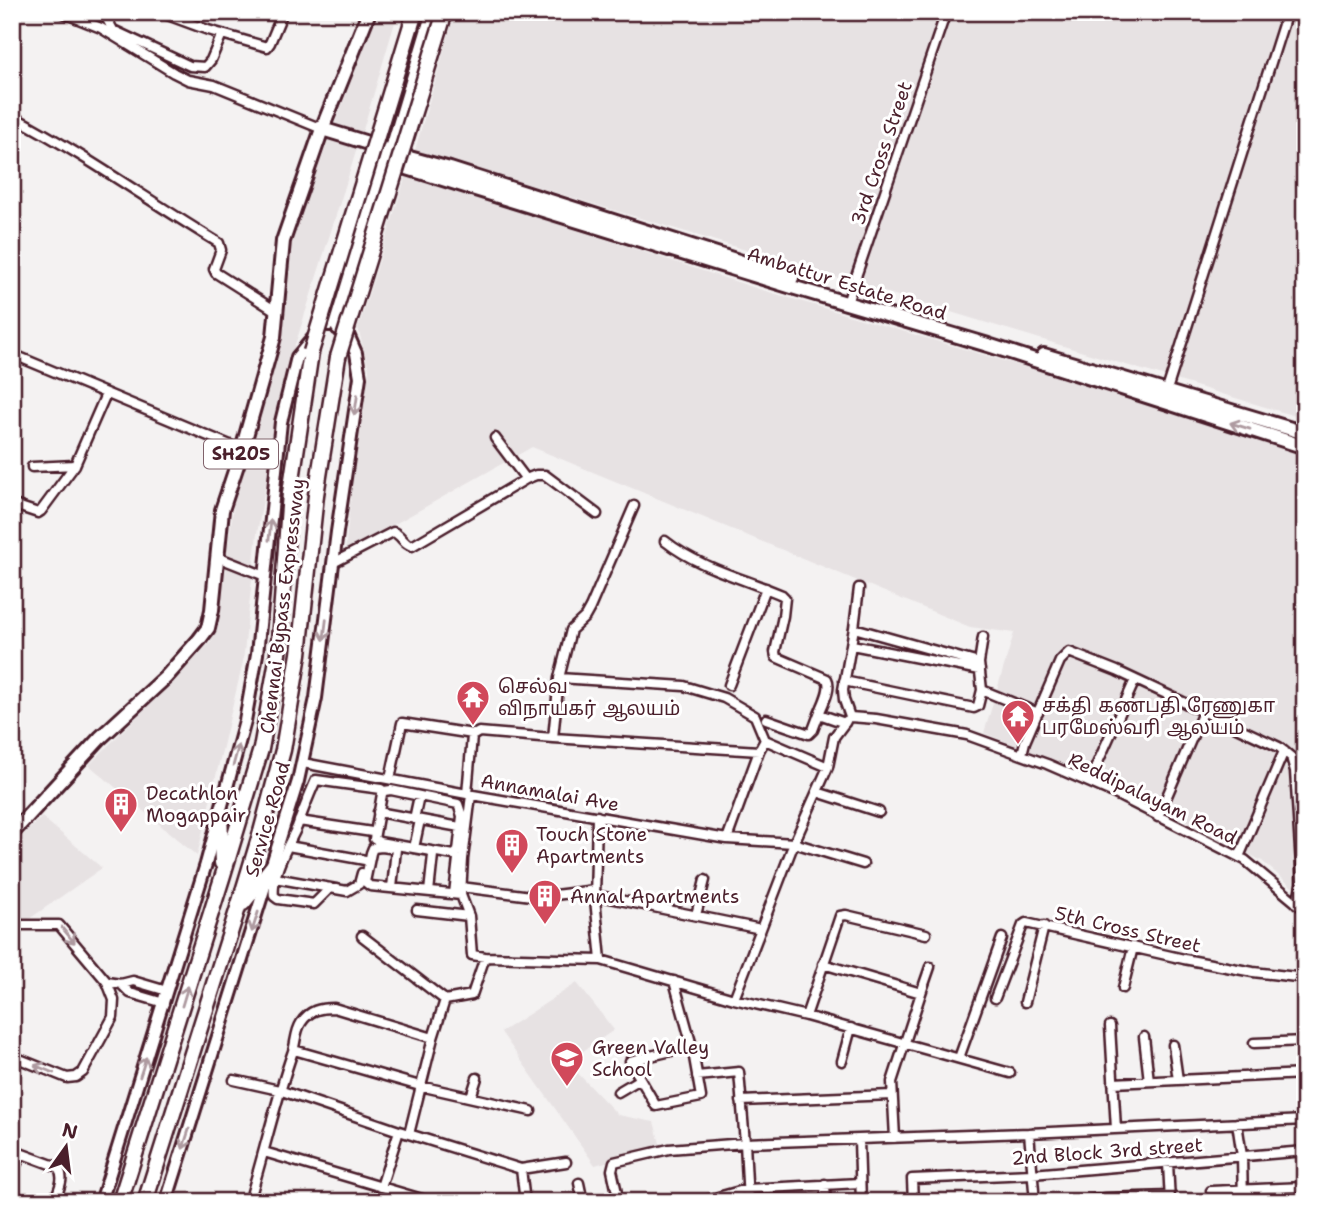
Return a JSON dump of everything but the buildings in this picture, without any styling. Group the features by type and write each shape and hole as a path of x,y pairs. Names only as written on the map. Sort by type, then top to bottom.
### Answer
{"highway":[{"name":"Chennai Bypass Expressway","path":"120,1202 261,749 278,654 290,493 311,352 415,12"},
{"name":"Chennai Bypass Expressway","path":"145,1202 237,911 283,750 299,654 316,495 338,357 445,12"},
{"path":"220,814 223,875"},
{"path":"237,911 274,872"}],"main road":[{"name":"SH205","path":"12,833 100,738 166,677 208,628 222,510 274,337 283,241 322,129 369,12"},
{"path":"334,326 384,154 421,12"},
{"path":"384,154 433,12"},
{"name":"Ambattur Estate Road","path":"322,129 384,154 988,345 1165,397 1305,433"},
{"name":"Ambattur Estate Road","path":"1165,397 1305,447"}],"street":[{"path":"61,12 101,28 188,80 214,85 322,129"},
{"path":"107,12 107,19 113,30 190,66 205,67 211,60 222,34"},
{"path":"159,12 267,47 283,12"},
{"name":"3rd Cross Street","path":"848,300 946,12"},
{"path":"1165,397 1287,12"},
{"path":"12,116 83,155 170,214 219,243 221,250 214,270 216,273 276,311"},
{"path":"101,1202 164,1003 245,721 257,654 281,422 297,357 321,329 334,326"},
{"name":"Service Road","path":"166,1202 274,872 299,781 316,698 360,377 356,353 346,330 334,326"},
{"path":"12,354 242,450"},
{"path":"12,513 17,506 38,513 41,511 75,465 106,394"},
{"path":"495,438 526,479"},
{"path":"32,467 75,465"},
{"path":"333,563 393,532 397,533 405,544 412,546 536,475 545,475 597,514"},
{"path":"553,738 559,678 570,630 585,617 590,608 634,506"},
{"path":"665,541 705,566 786,598 776,657 829,681 829,687 820,714 809,734 766,719"},
{"path":"217,557 265,576"},
{"path":"729,685 766,588"},
{"path":"734,999 794,843 828,767 834,737 847,720 844,681 852,645 859,588"},
{"path":"854,628 979,667"},
{"path":"844,681 974,708 978,706 982,690 979,667 983,637"},
{"path":"852,645 979,667"},
{"path":"1022,754 1060,661 1069,652 1090,659 1279,747 1291,757 1295,771 1302,881 1297,904"},
{"path":"559,678 684,686 701,690 724,698 755,716 765,740 828,767"},
{"path":"1089,782 1135,680"},
{"path":"982,690 1038,713"},
{"path":"1158,817 1203,712"},
{"name":"Reddipalayam Road","path":"820,714 847,720 876,719 967,735 1022,754 1089,782 1245,860 1305,910"},
{"path":"274,872 347,891 359,884 381,789 402,723 473,734 479,732 759,751"},
{"path":"473,734 469,795 463,828 458,851 456,854 374,839 384,791 391,790 458,804 463,828 459,892 469,916 472,955 601,960 734,999 904,1042 1010,1073"},
{"path":"727,839 765,740"},
{"path":"1239,857 1284,751"},
{"name":"Annamalai Ave","path":"303,763 469,795 727,839 794,843 863,864"},
{"path":"321,766 288,846 274,872 273,892 278,899 314,904 330,888"},
{"path":"316,780 381,789"},
{"path":"817,792 879,813"},
{"path":"414,848 419,796"},
{"path":"379,812 463,828"},
{"path":"597,816 595,892 601,960"},
{"path":"299,821 372,832"},
{"path":"288,846 365,860"},
{"path":"460,859 382,847 373,848 365,882 370,886 429,892 538,897 595,892 761,929"},
{"path":"392,888 396,849"},
{"path":"429,892 433,855"},
{"path":"696,915 705,880"},
{"path":"417,910 469,916"},
{"path":"806,1016 838,919 843,915 926,933"},
{"name":"5th Cross Street","path":"995,998 1026,923 1252,972 1305,978"},
{"path":"12,925 59,925 107,982 114,1000 113,1017 83,1072 76,1077 67,1078 12,1056"},
{"path":"1025,1002 1044,926"},
{"path":"362,936 444,1000 472,995 485,957"},
{"path":"959,1058 1002,938"},
{"path":"1123,988 1133,947"},
{"path":"823,964 921,993"},
{"path":"895,1138 892,1082 930,967"},
{"path":"107,982 121,984 134,981 167,991"},
{"path":"674,981 692,1045 701,1097 656,1106 630,1061 692,1045"},
{"path":"121,984 130,993 164,1003"},
{"path":"409,1134 444,1000"},
{"path":"251,1201 279,1090 294,1050 297,1032 301,1022 312,1011 334,1008 432,1038"},
{"path":"1110,1026 1116,1129"},
{"path":"842,1061 851,1028"},
{"path":"1144,1037 1149,1081"},
{"path":"1254,1043 1305,1041"},
{"path":"1173,1045 1178,1080"},
{"path":"294,1050 420,1086 531,1111"},
{"path":"697,1076 739,1072 748,1202"},
{"path":"1112,1083 1305,1074"},
{"path":"471,1097 477,1078"},
{"path":"618,1092 640,1079"},
{"path":"234,1080 279,1090 521,1169 566,1162"},
{"path":"741,1101 892,1095"},
{"path":"619,1202 612,1170 614,1162 669,1149 745,1143 1305,1120"},
{"path":"1237,1123 1242,1156 1243,1202"},
{"path":"381,1187 398,1131"},
{"path":"1030,1133 1035,1202"},
{"path":"859,1140 861,1202"},
{"path":"12,1150 58,1167 63,1179 54,1202"},
{"name":"2nd Block 3rd street","path":"913,1202 912,1179 1032,1174 1305,1151"},
{"path":"264,1152 412,1199 432,1202"},
{"path":"12,1172 22,1154"},
{"path":"1075,1202 1170,1199 1168,1163"},
{"path":"521,1169 525,1202"},
{"path":"579,1183 583,1202"},
{"path":"700,1202 747,1189 860,1183"},
{"path":"825,1184 826,1202"},
{"path":"1211,1191 1305,1187"}],"shaded area":[{"path":"376,12 398,12 286,369 257,534 243,662 197,856 89,765 211,642 220,604 234,502 267,386 282,288 295,228"},
{"path":"455,12 1305,12 1305,419 415,150"},
{"path":"406,175 759,289 1305,449 1305,898 1262,861 1126,789 984,733 1014,633 970,627 532,447 345,552 369,370 358,328"},
{"path":"42,817 102,868 12,931 12,845"},
{"name":"Green Valley School","path":"577,983 614,1030 567,1062 618,1115 654,1122 661,1147 595,1165 501,1032"}],"place":[{"name":"செல்வ விநாயகர் ஆலயம்","path":"473,727"},
{"name":"சக்தி கணபதி ரேணுகா பரமேஸ்வரி ஆலயம்","path":"1018,746"},
{"name":"Decathlon Mogappair","path":"121,834"},
{"name":"Touch Stone Apartments","path":"512,875"},
{"name":"Annal Apartments","path":"545,926"},
{"name":"Green Valley School","path":"567,1088"}]}
